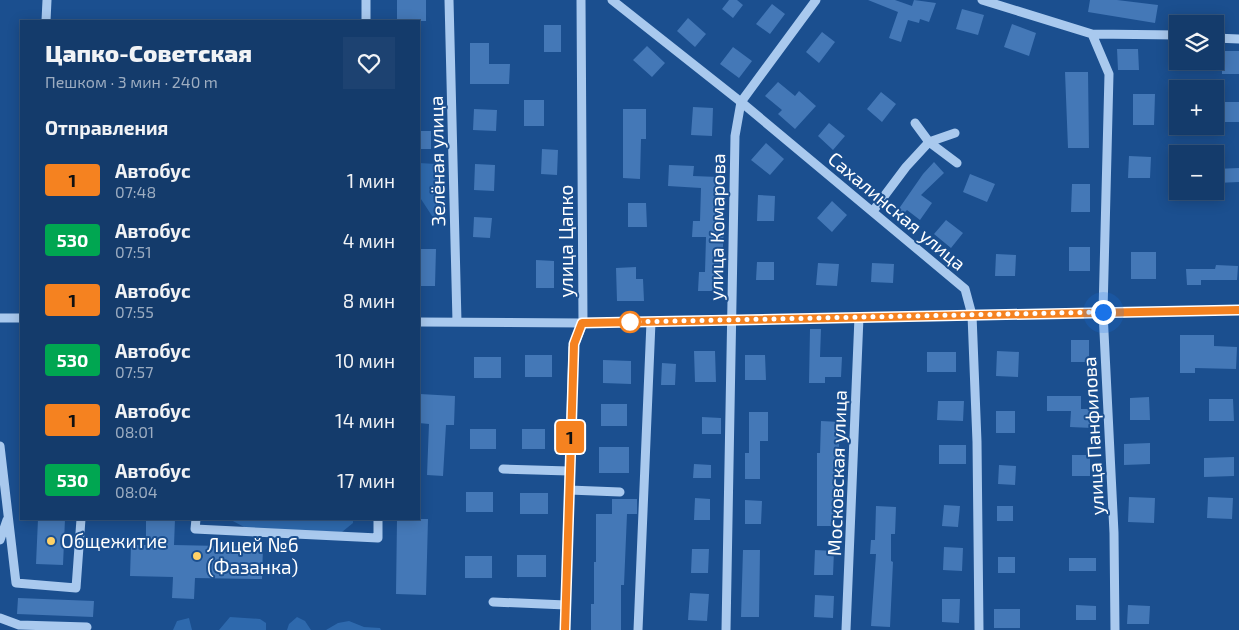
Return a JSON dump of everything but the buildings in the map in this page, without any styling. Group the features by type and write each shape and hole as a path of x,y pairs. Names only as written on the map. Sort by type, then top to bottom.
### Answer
{"street":[{"path":"46,20 47,0"},
{"path":"366,0 366,20"},
{"name":"Зелёная улица","path":"449,0 457,322"},
{"name":"улица Цапко","path":"565,630 574,344 582,323 581,0"},
{"name":"Сахалинская улица","path":"612,0 741,102 965,289 972,315 977,442 979,630"},
{"name":"улица Комарова","path":"726,630 734,136 741,102 816,0"},
{"path":"982,0 1092,34 1169,36"},
{"name":"улица Панфилова","path":"1092,34 1109,74 1103,312 1114,533 1115,630"},
{"path":"1224,38 1239,39"},
{"path":"915,123 929,142 957,163"},
{"path":"872,212 906,167 929,142 955,133"},
{"path":"420,322 651,322 1239,310"},
{"path":"0,318 20,318"},
{"name":"Московская улица","path":"846,630 859,318"},
{"path":"638,630 651,322"},
{"path":"0,446 16,582 76,588 80,520"},
{"path":"503,469 569,471"},
{"path":"569,490 620,492"},
{"path":"0,540 8,518"},
{"path":"196,520 195,529 378,538 378,520"},
{"path":"493,602 566,605"},
{"path":"0,618 19,625 86,627"}],"shaded area":[{"path":"420,163 436,164 444,170 446,221 434,219 420,198"},
{"path":"231,520 353,520 353,523 342,532 248,529"},
{"path":"230,617 260,619 266,623 266,630 219,630"},
{"path":"297,617 305,621 311,630 287,630 289,624"},
{"path":"189,618 192,630 173,630 177,621"},
{"path":"349,621 364,627 380,628 381,630 326,630 338,623"}],"bus line":[{"name":"1","path":"565,630 574,344 582,323 1239,310"}],"place":[{"name":"Общежитие","path":"51,541"},
{"name":"Лицей №6 (Фазанка)","path":"197,556"}],"route":[{"path":"630,322 1103,312"}]}
